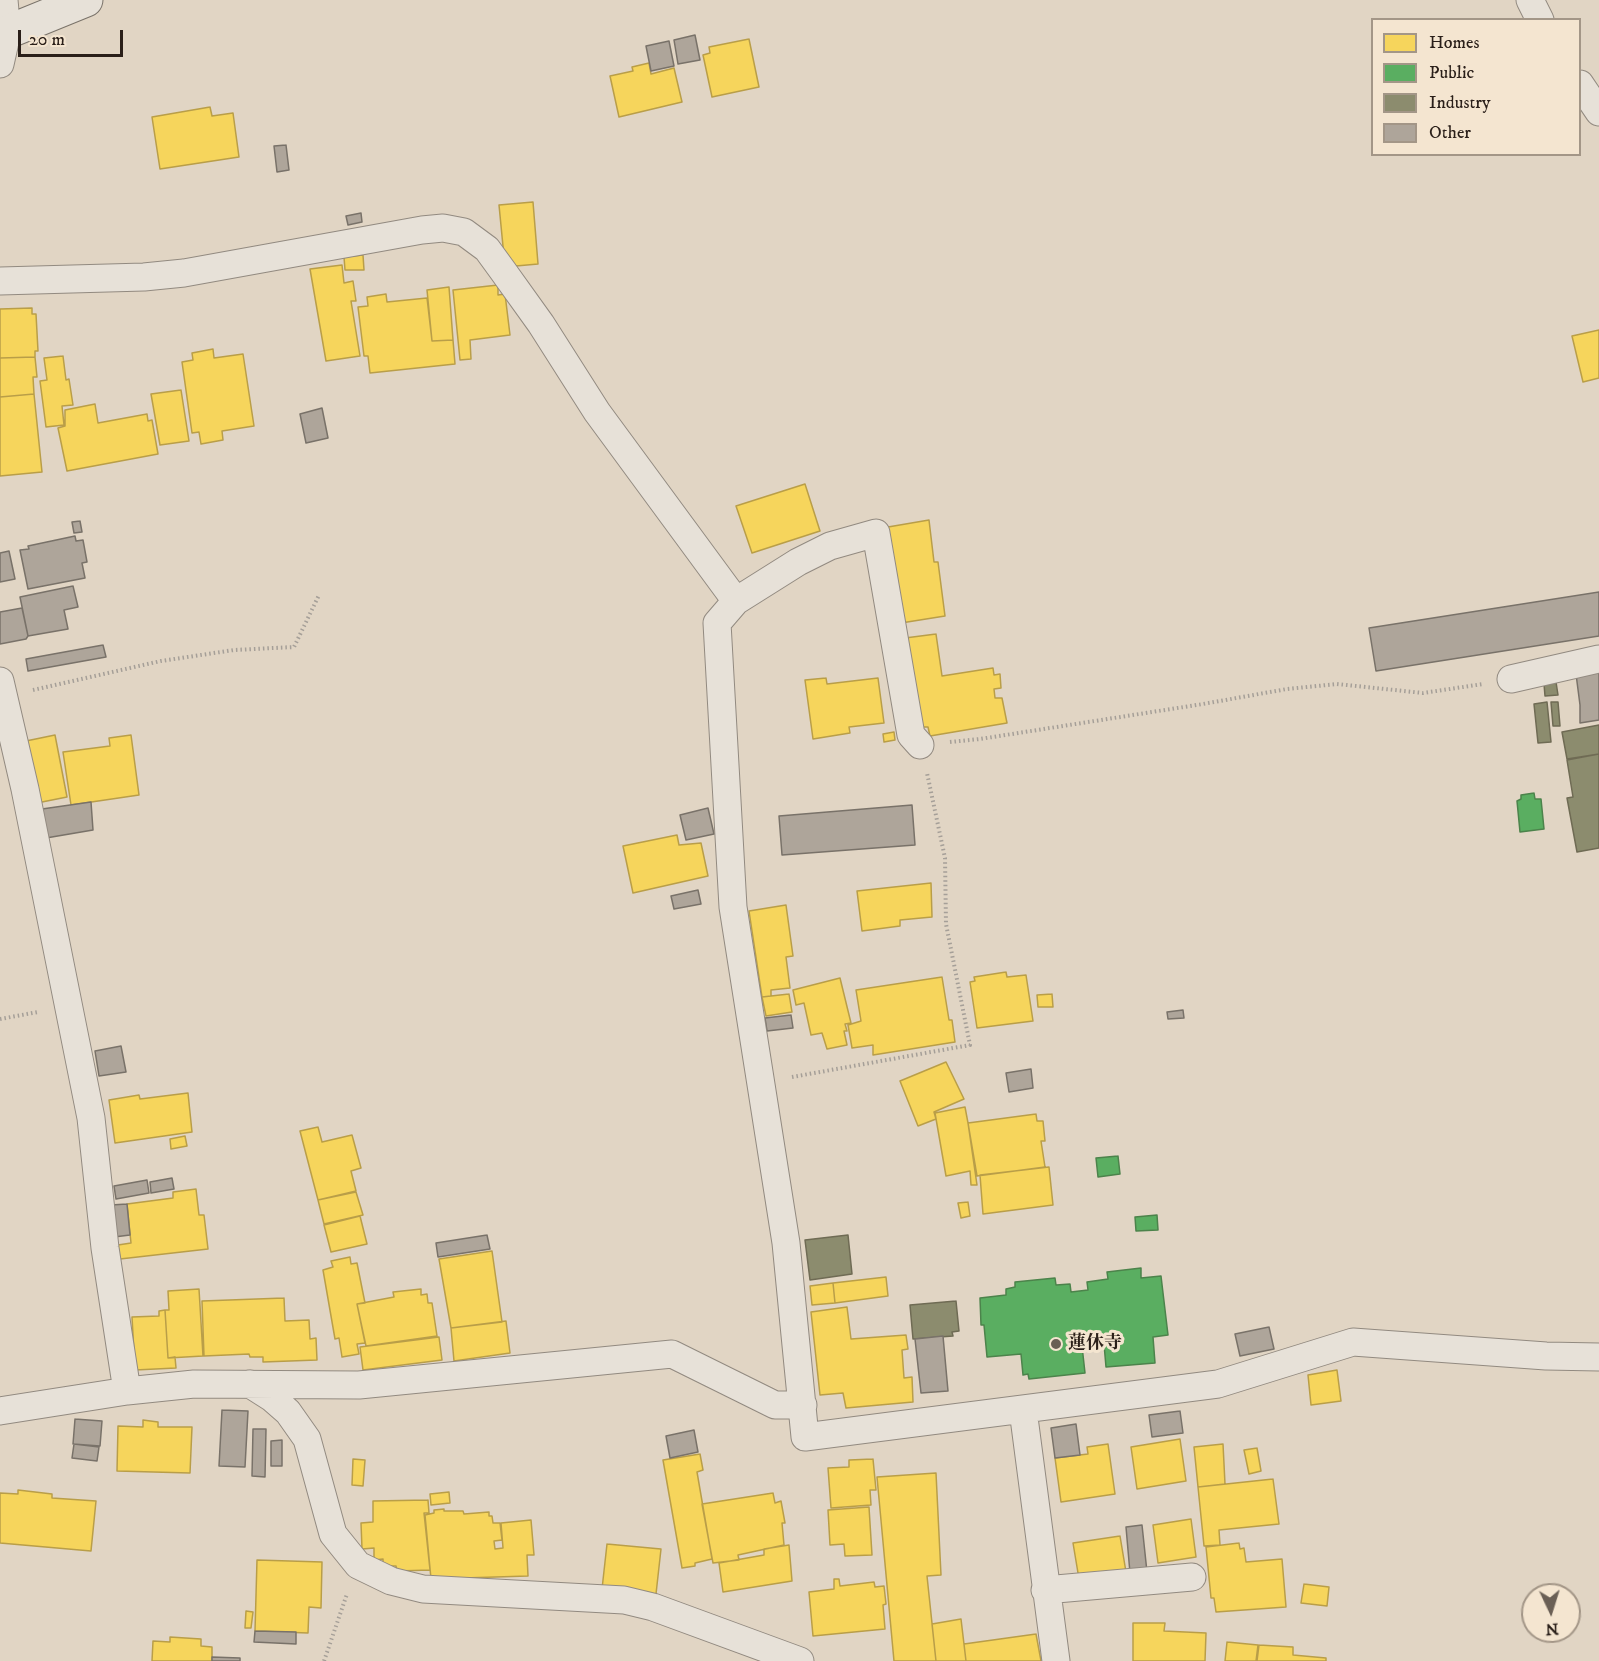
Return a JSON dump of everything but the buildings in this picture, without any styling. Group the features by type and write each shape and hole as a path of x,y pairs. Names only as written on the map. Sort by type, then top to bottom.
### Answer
{"main road":[{"path":"2,44 86,0"}],"street":[{"path":"2,44 4,0"},
{"path":"1530,0 1539,18"},
{"path":"1581,85 1599,112"},
{"path":"0,281 144,277 184,273 422,230 443,228 464,232 487,249 498,263 541,324 597,412 736,602"},
{"path":"920,745 911,735 876,533 830,546 798,561 736,602 717,623 733,907 786,1243 805,1437 1218,1384 1353,1342 1546,1356 1599,1357"},
{"path":"1511,679 1599,659"},
{"path":"2,689 27,800 91,1119 105,1248 127,1390"},
{"path":"0,1411 127,1390 194,1384 359,1385 672,1354 775,1405 803,1405"},
{"path":"250,1384 288,1412 307,1439 333,1534 358,1565 391,1581 423,1589 624,1600 653,1607 800,1661"},
{"path":"1023,1410 1056,1661"},
{"path":"1045,1590 1192,1576"}],"path":[{"path":"2,689 234,650 294,647 319,595"},
{"path":"761,1083 970,1045 946,924 945,858 933,794 920,745 980,739 1287,688 1337,684 1423,693 1511,679"},
{"path":"0,1019 68,1006"},
{"path":"324,1661 358,1565"}],"place":[{"name":"蓮休寺","path":"1056,1344"}]}
